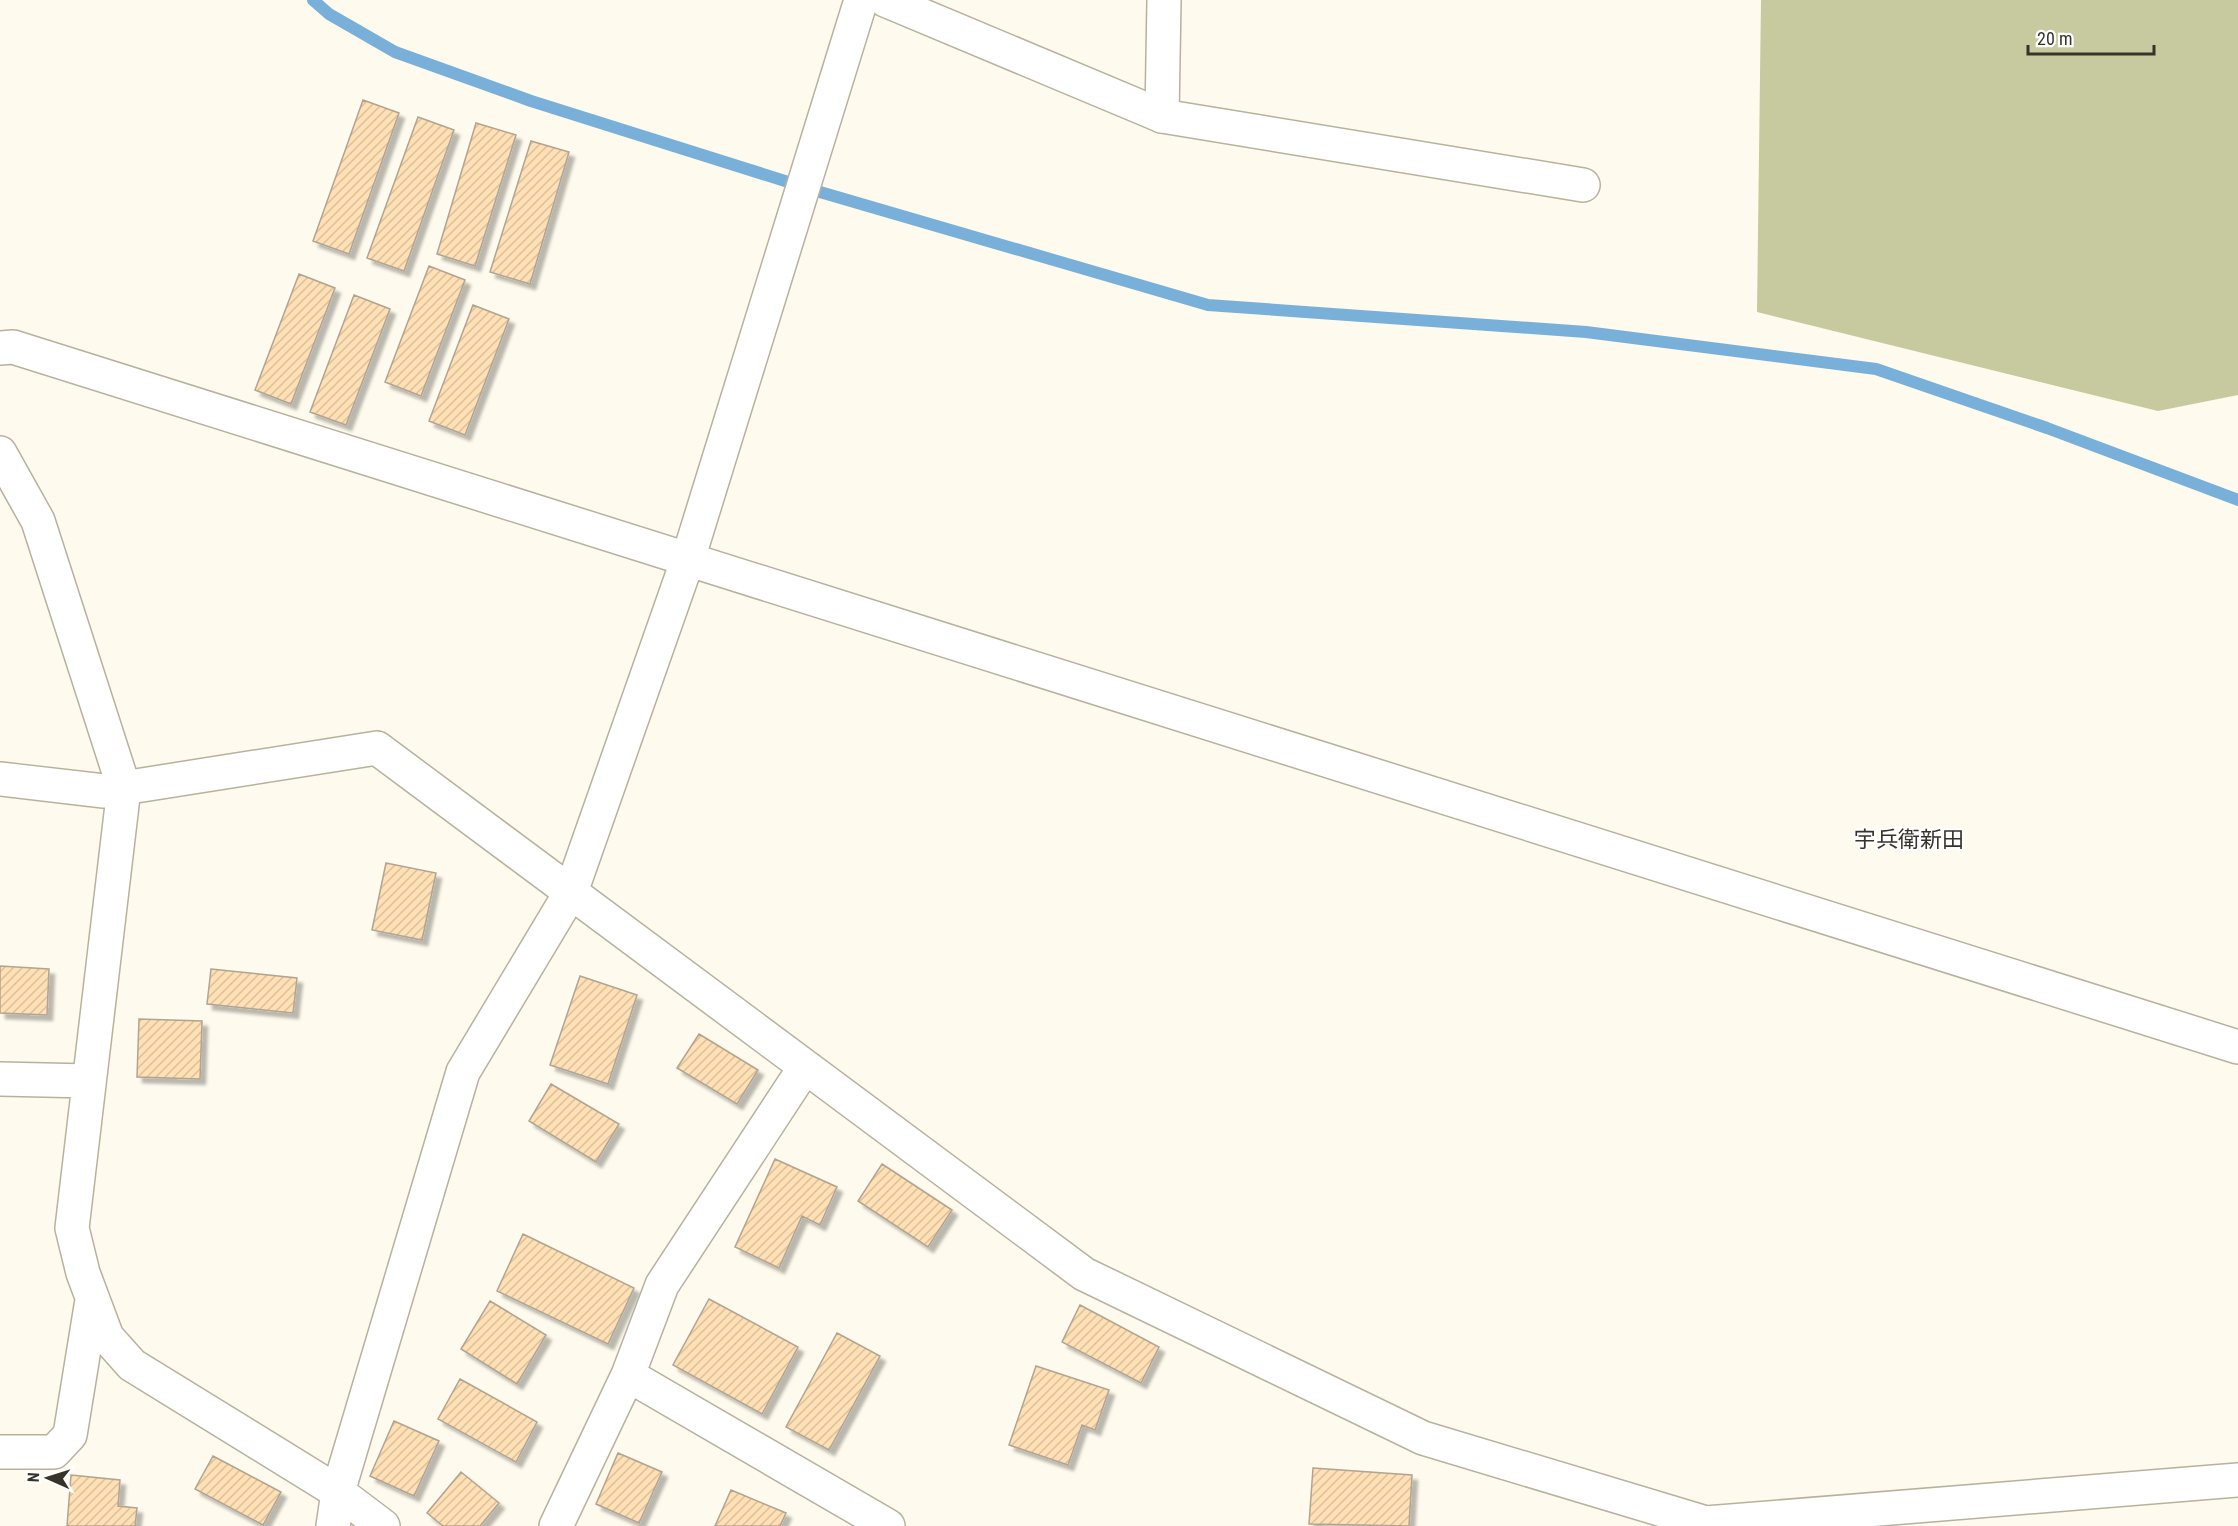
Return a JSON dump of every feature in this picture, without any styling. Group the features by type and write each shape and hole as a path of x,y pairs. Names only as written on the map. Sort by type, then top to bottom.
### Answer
{"street":[{"path":"333,1526 338,1492 463,1072 571,892 688,559 861,0"},
{"path":"885,0 1162,116 1583,185"},
{"path":"1162,116 1164,0"},
{"path":"0,348 13,347 2238,1047"},
{"path":"0,453 38,521 124,788 72,1228 83,1273 106,1337 132,1365 338,1492 383,1526"},
{"path":"0,779 104,791 377,748 1084,1274 1423,1438 1706,1524 2238,1480"},
{"path":"556,1526 628,1375 662,1285 805,1068"},
{"path":"0,1079 89,1082"},
{"path":"0,1452 54,1452 70,1435 93,1297"},
{"path":"628,1375 888,1526"}],"green space":[{"path":"1761,0 2238,0 2238,395 2158,411 1757,312"}],"building":[{"path":"363,100 399,113 349,254 313,241"},
{"path":"418,117 454,130 404,271 367,258"},
{"path":"476,123 516,135 475,266 437,254"},
{"path":"531,141 569,152 530,284 490,272"},
{"path":"429,266 465,280 421,396 385,382"},
{"path":"299,274 335,288 291,404 255,390"},
{"path":"354,295 390,309 346,425 310,412"},
{"path":"473,305 509,319 465,435 429,421"},
{"path":"386,863 436,873 422,940 372,930"},
{"path":"0,966 49,969 47,1015 0,1013"},
{"path":"211,969 297,978 293,1013 207,1004"},
{"path":"580,976 637,995 608,1084 550,1065"},
{"path":"139,1019 202,1021 200,1079 137,1077"},
{"path":"699,1034 758,1070 737,1104 677,1068"},
{"path":"551,1084 619,1124 596,1162 529,1121"},
{"path":"775,1159 837,1187 820,1225 802,1216 779,1268 735,1247"},
{"path":"882,1164 952,1210 928,1247 858,1201"},
{"path":"523,1234 634,1288 608,1344 497,1291"},
{"path":"709,1299 798,1347 762,1414 673,1365"},
{"path":"490,1301 546,1335 517,1384 461,1349"},
{"path":"1080,1305 1159,1347 1141,1383 1062,1342"},
{"path":"837,1333 880,1356 829,1450 786,1427"},
{"path":"1036,1366 1109,1390 1095,1430 1082,1425 1068,1465 1009,1445"},
{"path":"460,1379 537,1422 516,1462 438,1419"},
{"path":"394,1421 439,1441 414,1496 370,1476"},
{"path":"618,1453 662,1472 639,1523 596,1504"},
{"path":"213,1456 281,1492 263,1525 195,1489"},
{"path":"1313,1468 1412,1475 1409,1526 1309,1524"},
{"path":"461,1472 499,1503 480,1526 443,1526 427,1513"},
{"path":"71,1475 120,1480 118,1506 137,1508 135,1526 67,1526"},
{"path":"731,1490 786,1513 780,1526 715,1526"}],"waterway":[{"path":"313,0 329,14 395,52 531,101 820,192 1208,305 1586,332 1876,369 2047,428 2238,500"}],"district":[{"name":"宇兵衛新田","path":"1909,839"}]}
